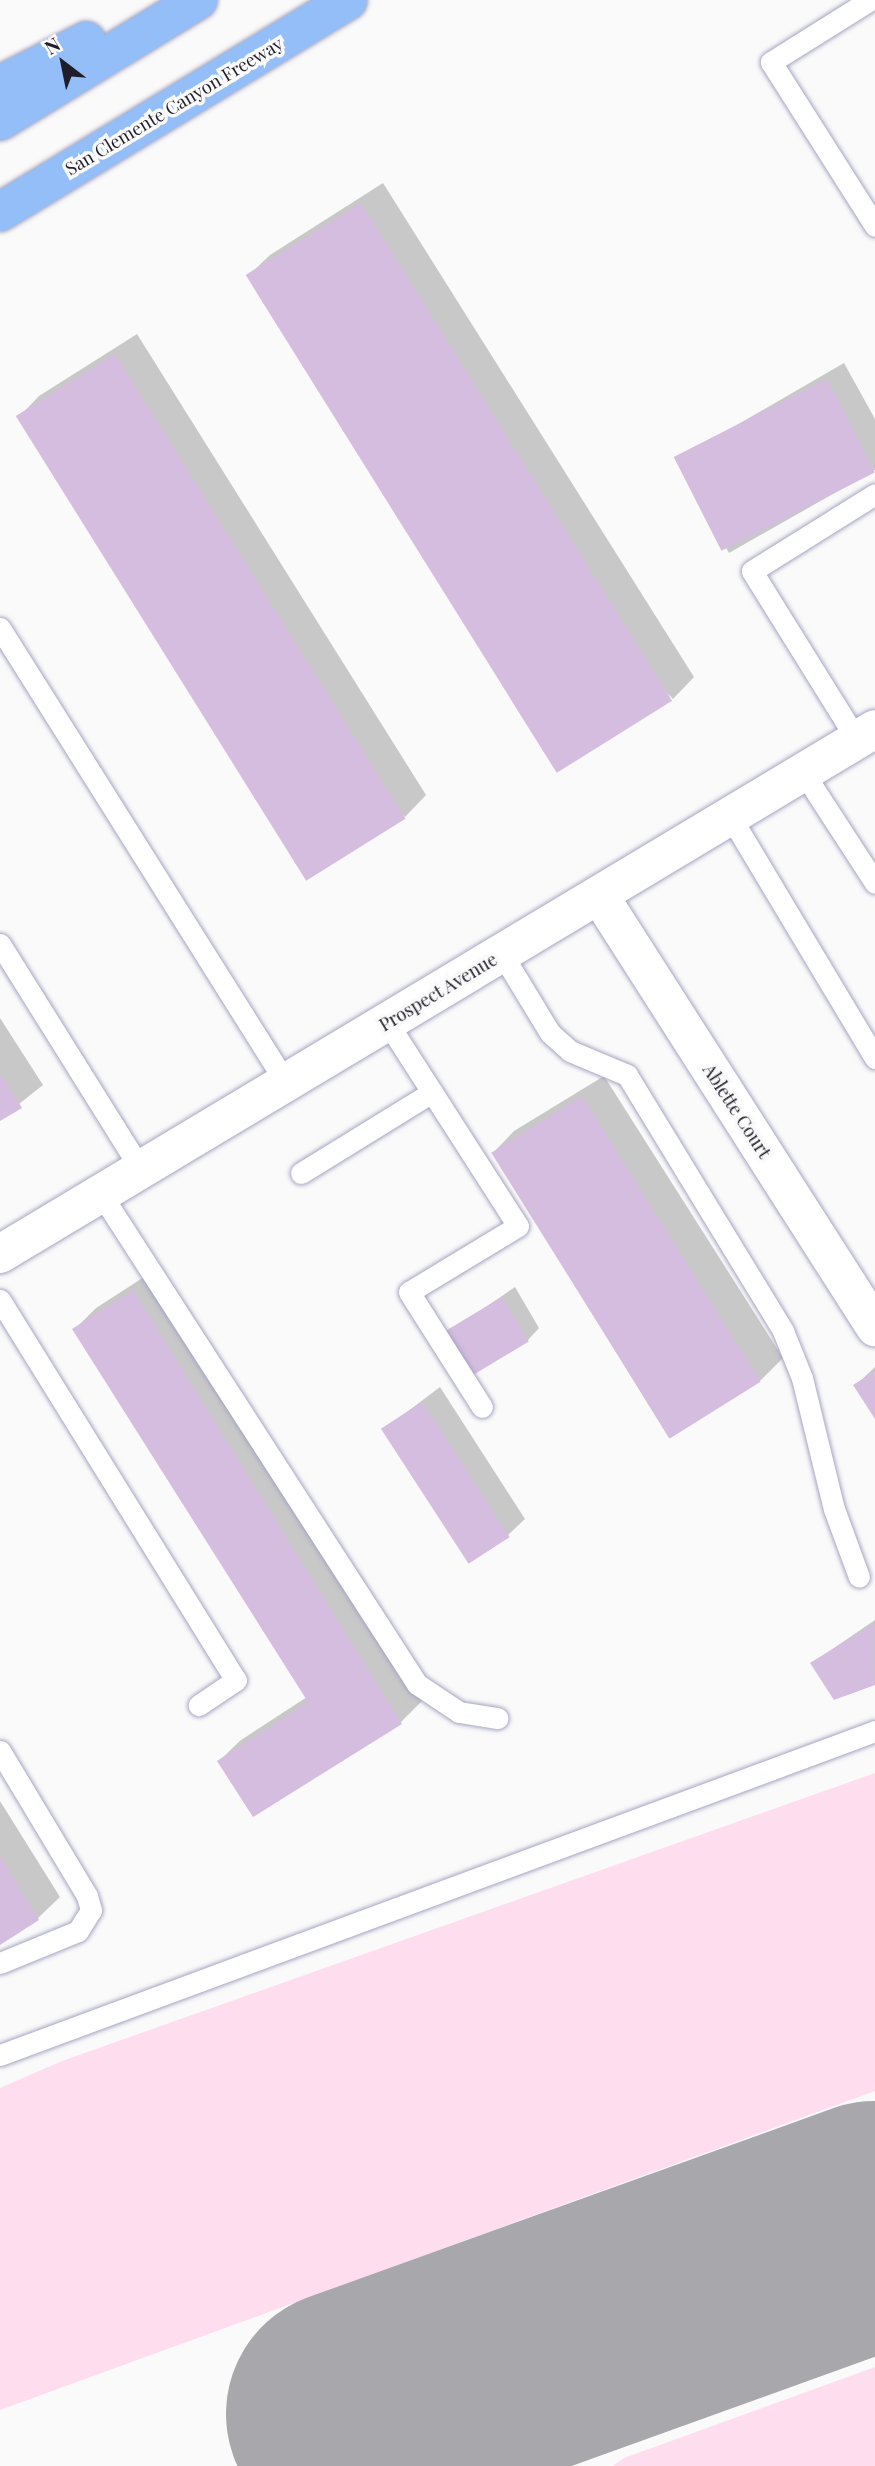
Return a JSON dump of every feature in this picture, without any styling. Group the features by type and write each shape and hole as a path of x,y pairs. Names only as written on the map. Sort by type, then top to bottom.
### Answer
{"highway":[{"path":"0,85 162,0"},
{"path":"0,121 198,0"},
{"name":"San Clemente Canyon Freeway","path":"0,212 348,0"}],"main road":[{"name":"Prospect Avenue","path":"0,1254 866,734"},
{"name":"Ablette Court","path":"599,895 875,1327"}],"lane":[{"path":"870,0 771,62 875,226"},
{"path":"866,734 752,571 875,494"},
{"path":"0,628 286,1083"},
{"path":"803,772 875,883"},
{"path":"730,816 875,1058"},
{"path":"0,944 141,1170"},
{"path":"502,954 550,1033 570,1051 627,1075 783,1331 802,1378 834,1509 859,1577"},
{"path":"387,1022 518,1226 410,1292 482,1407"},
{"path":"301,1173 432,1092"},
{"path":"101,1194 417,1684 459,1713 498,1718"},
{"path":"0,1300 236,1680 199,1705"},
{"path":"0,2055 875,1731"},
{"path":"0,1751 87,1896 91,1910 78,1931 0,1963"}],"shaded area":[{"path":"875,1773 875,2091 0,2410 0,2088 62,2061"},
{"path":"875,2367 875,2466 613,2466 624,2458"}],"building":[{"path":"361,203 672,701 557,773 246,275"},
{"path":"115,354 405,819 306,881 16,416"},
{"path":"827,379 875,473 721,551 674,457"},
{"path":"0,1073 22,1108 0,1121"},
{"path":"582,1096 761,1382 670,1438 491,1153"},
{"path":"133,1290 402,1724 253,1817 217,1761 308,1702 72,1329"},
{"path":"502,1297 529,1342 473,1375 446,1330"},
{"path":"875,1371 875,1419 853,1385"},
{"path":"422,1402 510,1537 469,1564 381,1429"},
{"path":"873,1624 875,1685 834,1700 810,1663"},
{"path":"0,1856 39,1920 0,1945"}],"taxiway":[{"path":"385,2402 408,2466"}],"runway":[{"path":"350,2414 875,2225"}]}
